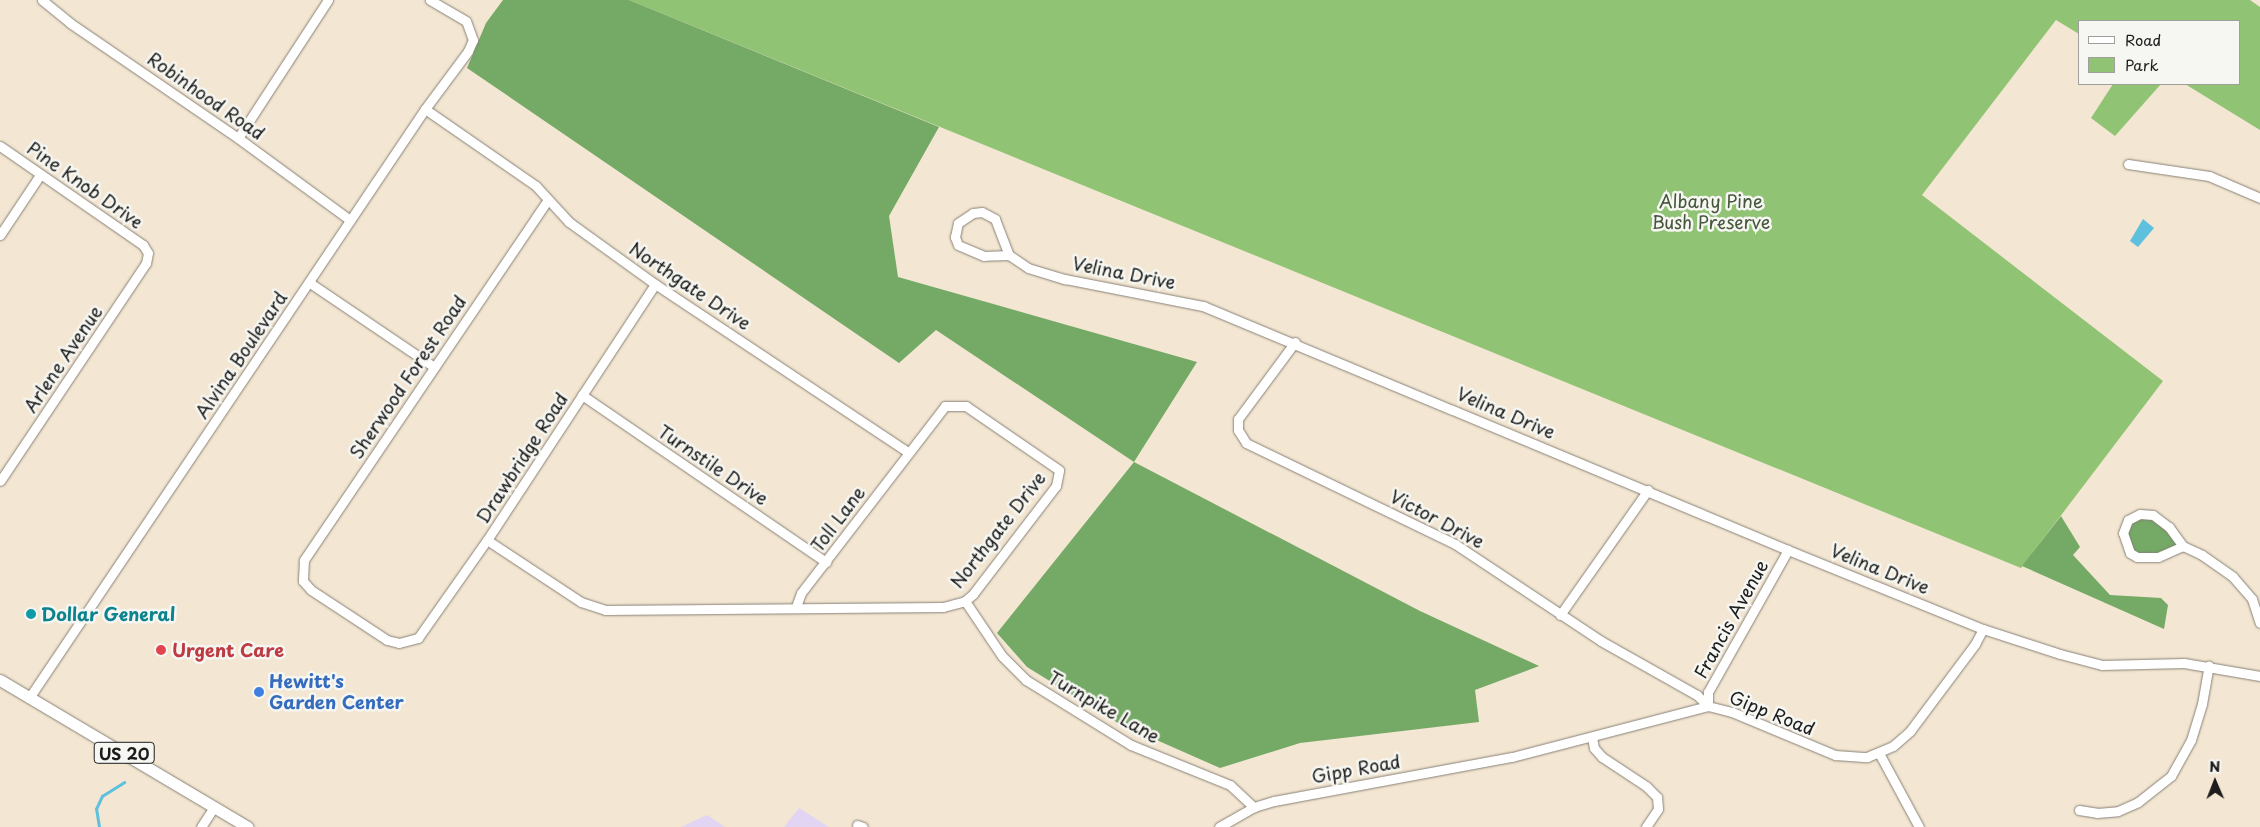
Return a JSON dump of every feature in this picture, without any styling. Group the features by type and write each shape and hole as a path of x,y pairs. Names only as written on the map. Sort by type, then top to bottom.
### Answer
{"main road":[{"name":"US 20","path":"0,680 248,827"}],"street":[{"name":"Robinhood Road","path":"42,0 70,23 238,138 350,220"},
{"path":"238,138 328,0"},
{"name":"Alvina Boulevard","path":"29,698 310,283 425,109 468,51 473,40 471,28 458,15 430,0"},
{"name":"Northgate Drive","path":"425,109 536,186 547,201 569,222 655,284 908,452 939,410 959,404 1050,461 1059,470 1056,486 965,601 926,608 796,607 604,610 576,599 487,540"},
{"name":"Pine Knob Drive","path":"0,146 143,245 148,253"},
{"path":"2128,164 2209,176 2260,198"},
{"path":"0,236 40,175"},
{"name":"Sherwood Forest Road","path":"408,643 387,640 312,590 303,581 301,572 304,560 547,201"},
{"path":"973,213 990,214 1000,227 1009,255 992,257 964,249 955,237 958,223 973,213"},
{"name":"Arlene Avenue","path":"0,481 146,263 148,253"},
{"name":"Velina Drive","path":"1009,255 1028,268 1065,278 1203,306 1295,342 1788,550 1983,628"},
{"path":"310,283 434,367"},
{"name":"Drawbridge Road","path":"408,643 418,638 430,623 487,540 655,284"},
{"name":"Victor Drive","path":"1295,342 1238,419 1238,430 1242,439 1277,461 1454,544 1560,615 1697,695 1708,706"},
{"name":"Turnstile Drive","path":"582,395 826,562"},
{"name":"Toll Lane","path":"796,607 802,593 908,452"},
{"path":"1560,615 1648,490"},
{"path":"2183,546 2158,557 2137,557 2126,547 2125,526 2133,517 2153,515 2169,527 2183,546 2219,566 2240,583 2252,599 2260,623"},
{"name":"Francis Avenue","path":"1708,706 1708,692 1788,550"},
{"name":"Turnpike Lane","path":"965,601 1002,656 1026,680 1131,745 1230,785 1254,807"},
{"path":"1983,628 2089,663 2208,666 2260,675"},
{"name":"Gipp Road","path":"1219,827 1254,807 1305,794 1469,766 1592,737 1708,706 1732,712 1835,755 1857,758 1879,753 1910,730 1975,644 1983,628"},
{"path":"2078,810 2097,814 2118,811 2138,802 2171,776 2191,740 2202,704 2208,666"},
{"path":"1592,737 1594,748 1602,758 1646,786 1657,797 1658,809 1646,827"},
{"path":"1879,753 1919,827"},
{"path":"201,827 214,807"}],"shaded area":[{"path":"799,808 829,827 784,827"},
{"path":"707,815 725,827 681,827"}],"green space":[{"path":"503,0 629,0 939,127 889,216 898,277 1197,362 1134,462 936,330 899,363 467,68 486,23"},
{"name":"Albany Pine Bush Preserve","path":"629,0 2250,0 2260,7 2260,130 2187,85 2240,85 2240,20 2078,20 2078,33 2056,20 1922,195 2163,381 2021,568"},
{"path":"2112,85 2160,85 2115,136 2091,118"},
{"path":"1134,462 1420,611 1539,666 1475,690 1479,722 1300,743 1220,768 1118,723 1027,667 997,633"},
{"path":"2061,516 2080,547 2073,555 2110,595 2161,598 2168,605 2164,629 2022,566"},
{"path":"2148,516 2167,528 2180,545 2169,552 2145,556 2129,549 2126,531 2130,521"}],"water":[{"path":"2143,219 2154,228 2138,247 2130,241"}],"waterway":[{"path":"99,827 96,809 102,796 124,782"}],"place":[{"name":"Dollar General","path":"31,614"},
{"name":"Urgent Care","path":"161,650"},
{"name":"Hewitt's Garden Center","path":"259,692"}]}
